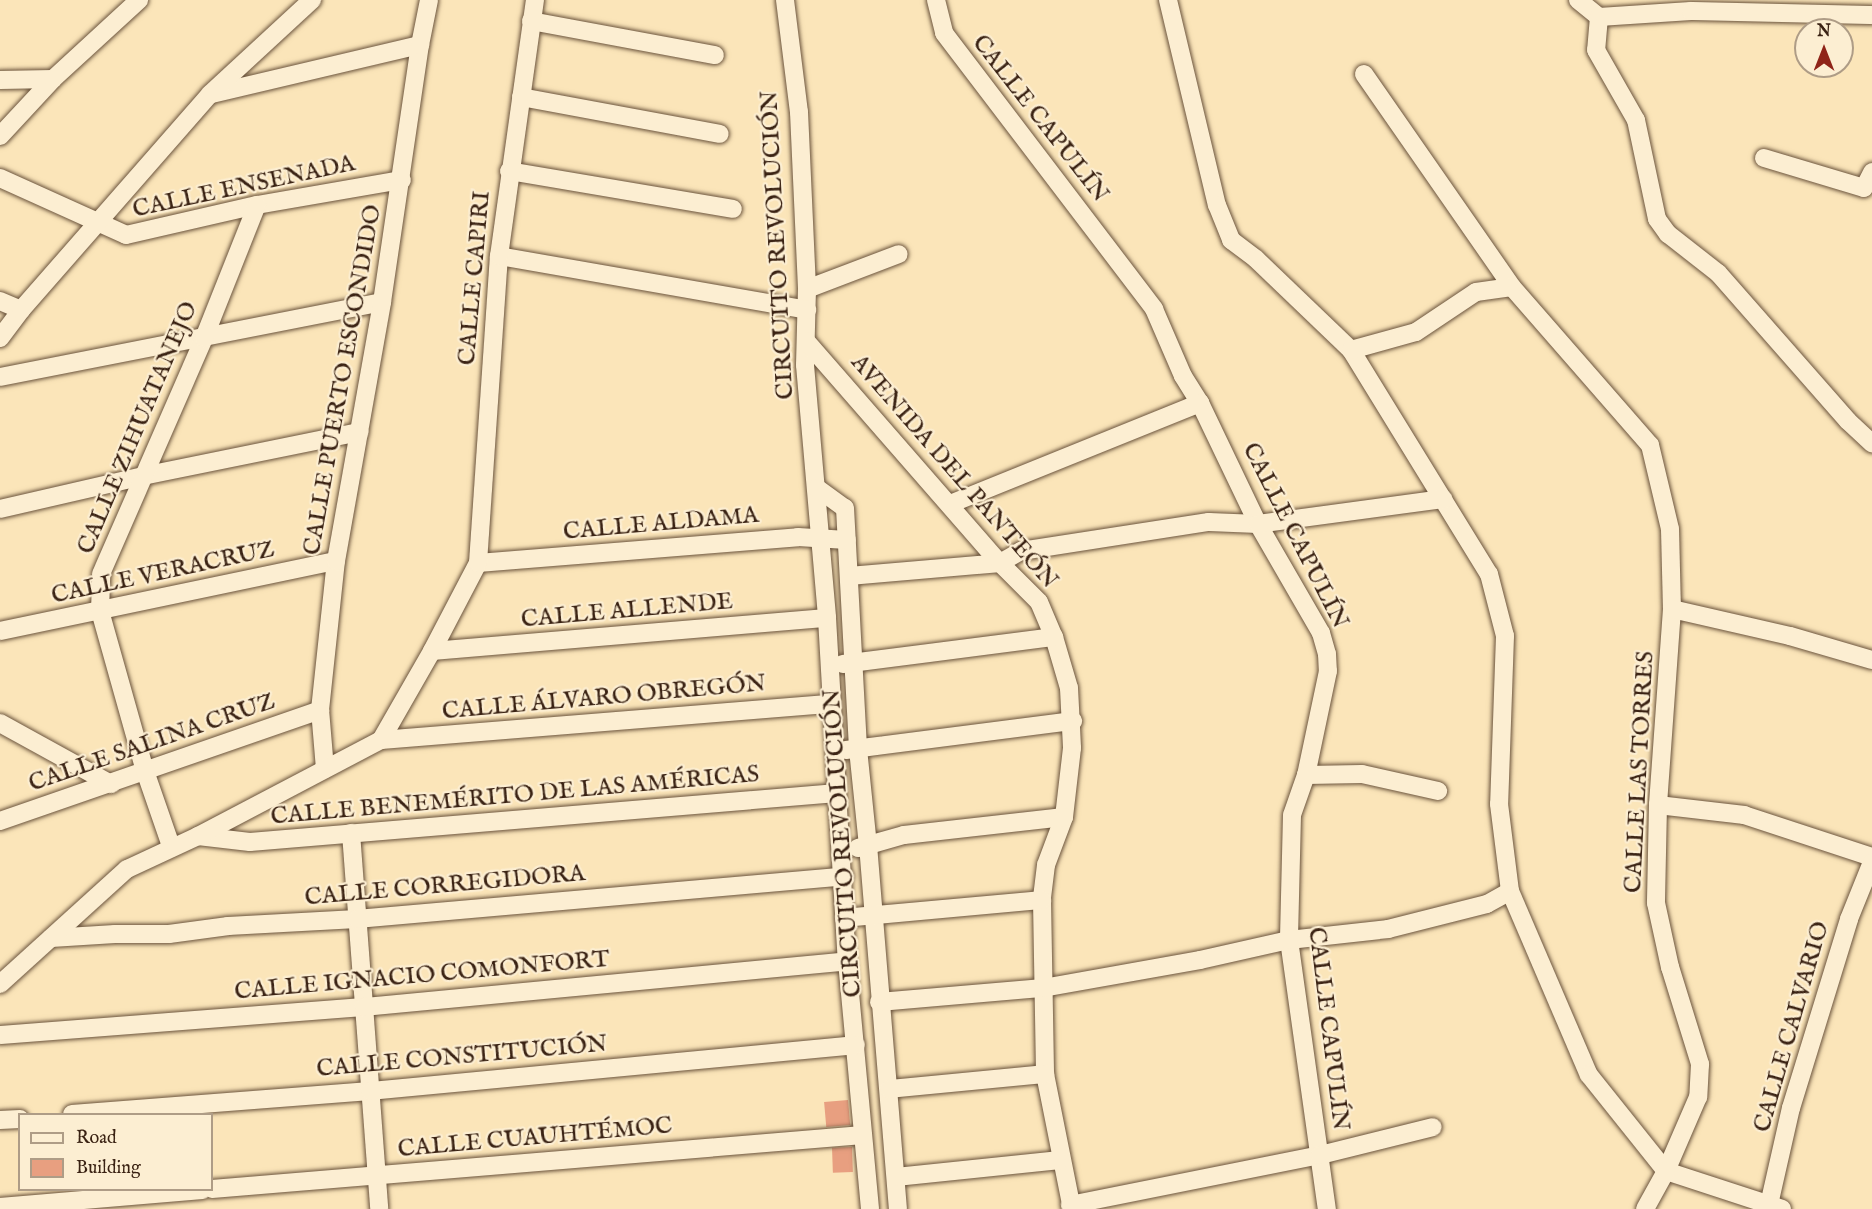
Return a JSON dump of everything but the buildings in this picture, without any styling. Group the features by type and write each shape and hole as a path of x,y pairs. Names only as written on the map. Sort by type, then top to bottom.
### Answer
{"street":[{"path":"0,136 53,79 139,0"},
{"path":"0,338 21,310 210,94 312,0"},
{"name":"CALLE PUERTO ESCONDIDO","path":"325,769 320,710 336,561 382,302 402,180 420,45 429,0"},
{"name":"CALLE CAPIRI","path":"478,563 499,256 509,171 535,0"},
{"name":"CIRCUITO REVOLUCIÓN","path":"785,0 799,112 807,290 805,365 827,618 844,876 847,961 870,1209"},
{"name":"CALLE CAPULÍN","path":"936,0 944,33 1154,309 1183,376 1200,404 1258,524 1321,633 1327,654 1328,671 1306,775 1292,815 1289,940 1327,1209"},
{"path":"1168,0 1217,205 1231,240 1256,259 1350,350 1489,574 1505,636 1499,804 1510,891 1589,1075 1666,1171 1773,1207"},
{"path":"1578,0 1599,17 1691,11 1872,15"},
{"path":"1599,17 1596,50 1636,120 1658,219 1668,234 1718,273 1848,421 1872,443"},
{"path":"531,21 715,55"},
{"path":"210,94 420,45"},
{"name":"CALLE LAS TORRES","path":"1364,74 1512,287 1650,445 1670,529 1672,609 1658,805 1656,903 1670,967 1700,1064 1698,1097 1666,1171 1646,1209"},
{"path":"0,80 53,79"},
{"path":"521,97 720,134"},
{"path":"1764,158 1868,180"},
{"path":"509,171 733,209"},
{"name":"CALLE ENSENADA","path":"0,177 97,224 126,235 257,205 402,180"},
{"name":"CALLE ZIHUATANEJO","path":"171,846 146,771 100,611 101,574 204,338 257,205"},
{"path":"807,290 899,254"},
{"path":"499,256 807,310"},
{"path":"1350,350 1416,332 1476,292 1512,287"},
{"path":"0,301 21,310"},
{"path":"0,377 382,302"},
{"name":"AVENIDA DEL PANTEÓN","path":"806,341 1000,562 1039,602 1054,637 1069,688 1073,721 1064,817 1046,865 1042,900 1042,988 1045,1074 1071,1207"},
{"path":"950,504 1200,404"},
{"path":"0,509 143,476 360,432"},
{"name":"CIRCUITO REVOLUCIÓN","path":"817,488 845,508 858,749 898,1209"},
{"path":"849,576 1000,562 1021,551 1086,539 1209,522 1258,524 1443,499"},
{"name":"CALLE ALDAMA","path":"478,563 798,537 847,540"},
{"name":"CALLE VERACRUZ","path":"0,631 336,561"},
{"path":"0,984 127,869 171,846 198,836 381,740 432,651 478,563"},
{"path":"1672,609 1790,636 1872,660"},
{"name":"CALLE ALLENDE","path":"432,651 827,618"},
{"path":"830,666 1054,637"},
{"name":"CALLE ÁLVARO OBREGÓN","path":"381,740 831,704"},
{"name":"CALLE SALINA CRUZ","path":"0,821 320,710"},
{"path":"836,751 1073,721"},
{"path":"0,723 111,784"},
{"path":"1306,775 1362,774 1438,791"},
{"name":"CALLE BENEMÉRITO DE LAS AMÉRICAS","path":"198,836 250,842 837,794"},
{"path":"1658,805 1744,815 1872,860"},
{"path":"842,852 904,835 1064,817"},
{"path":"351,833 379,1209"},
{"name":"CALLE CALVARIO","path":"1773,1207 1794,1097 1849,919 1872,860"},
{"name":"CALLE CORREGIDORA","path":"51,938 115,934 170,934 228,926 357,919 844,876"},
{"path":"879,1002 1042,988 1200,960 1289,940 1388,929 1487,904 1510,891"},
{"path":"844,918 1042,900"},
{"name":"CALLE IGNACIO COMONFORT","path":"0,1035 364,1007 847,961"},
{"name":"CALLE CONSTITUCIÓN","path":"85,1113 370,1091 855,1045"},
{"path":"889,1089 1045,1074"},
{"path":"0,1120 18,1119"},
{"path":"1071,1207 1320,1155 1433,1127"},
{"name":"CALLE CUAUHTÉMOC","path":"213,1189 863,1136"},
{"path":"896,1177 1060,1160"},
{"path":"0,1207 190,1191"}]}
